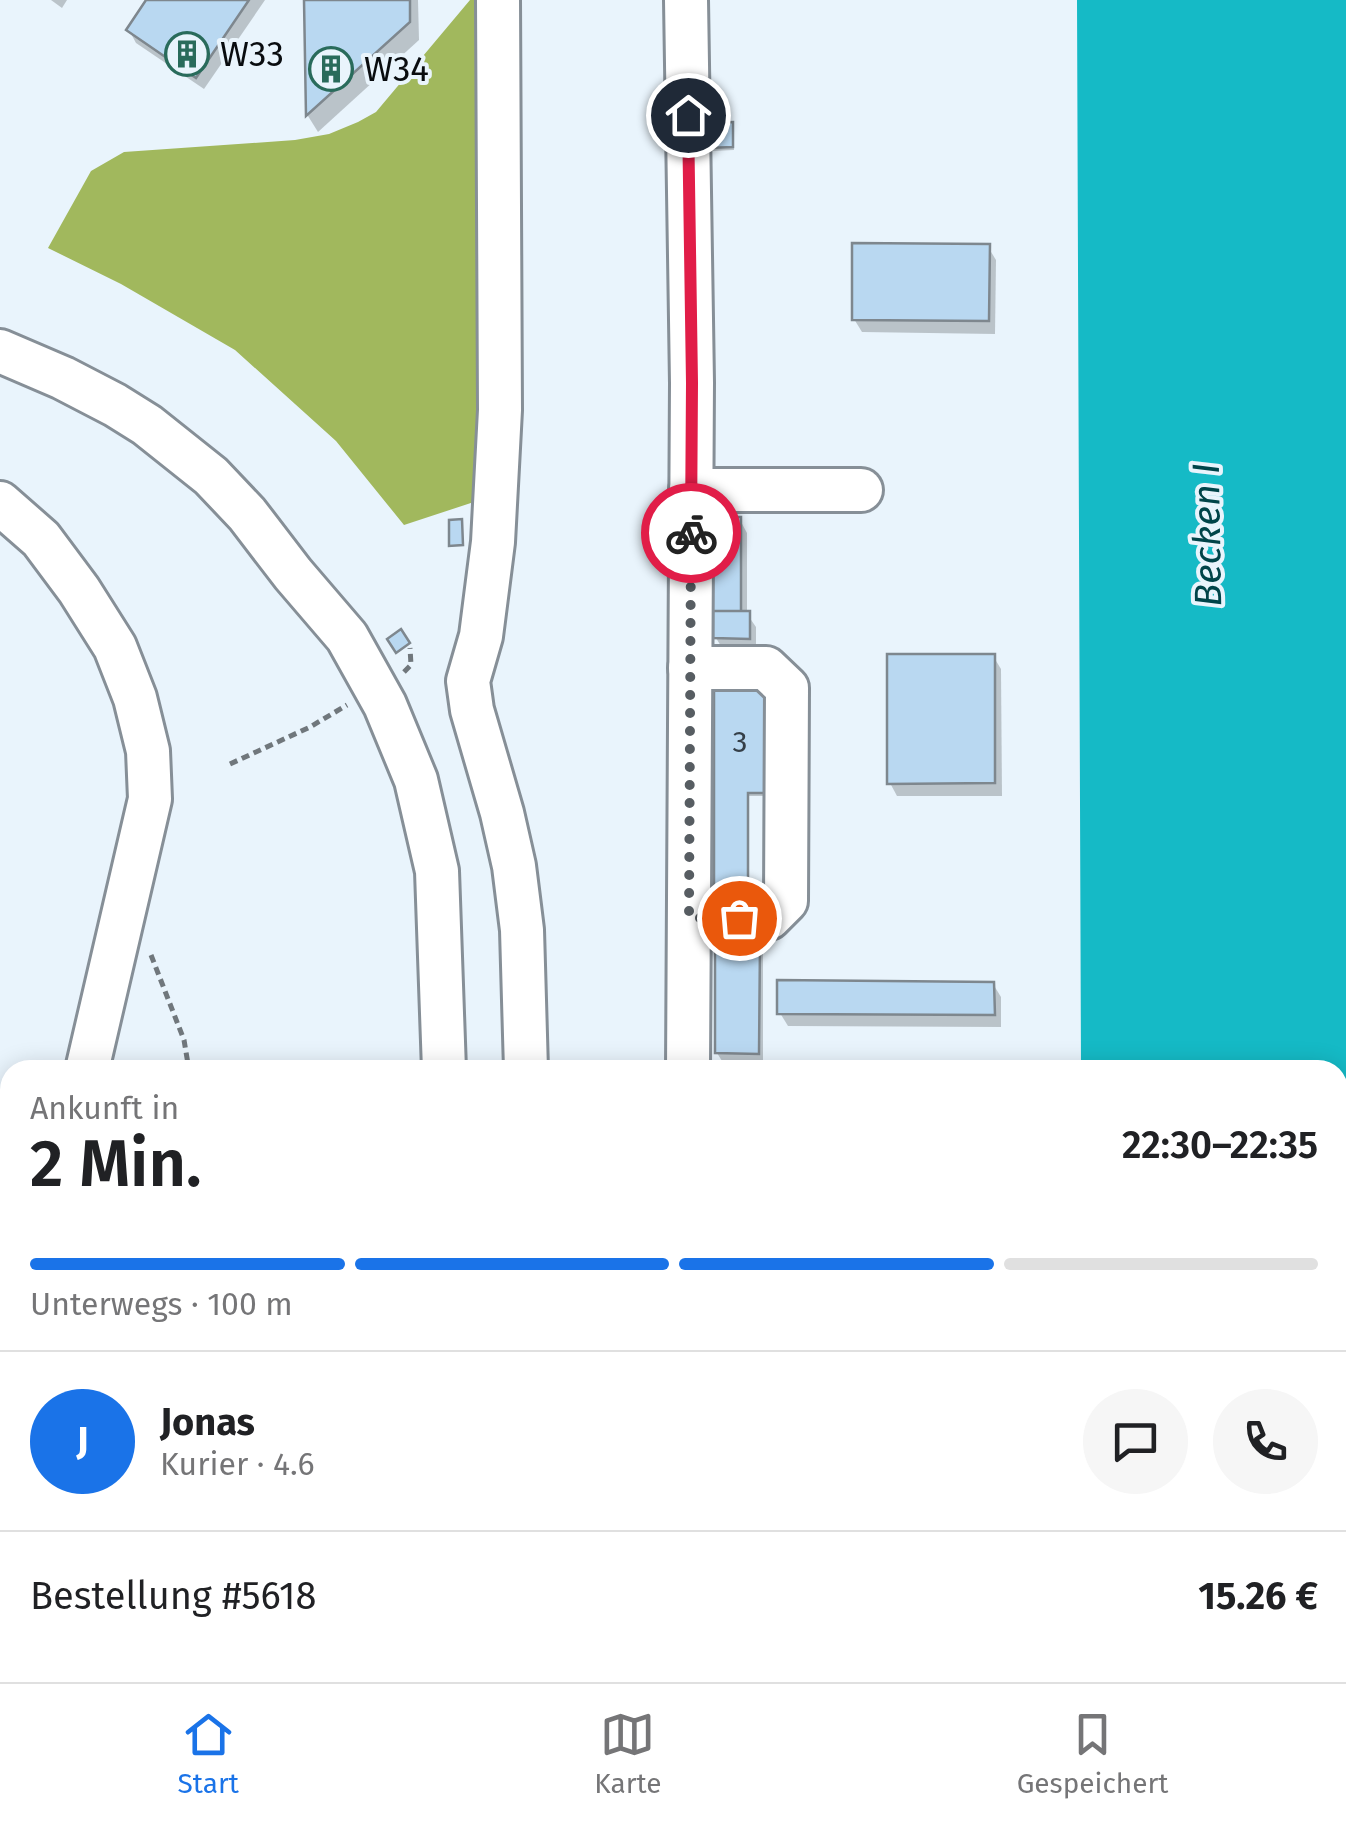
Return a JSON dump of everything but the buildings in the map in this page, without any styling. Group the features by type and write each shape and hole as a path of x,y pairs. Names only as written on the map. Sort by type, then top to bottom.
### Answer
{"street":[{"path":"498,0 500,410 493,542 481,636 468,681 472,710 514,866 522,930 526,1060"},
{"path":"686,0 692,383 688,1060"},
{"path":"0,352 115,405 211,476 347,637 375,688 416,780 437,871 444,1060"},
{"path":"691,490 861,490"},
{"path":"0,503 41,539 115,647 135,698 148,750 150,799 89,1060"},
{"path":"689,918 769,918 786,901 786,688 766,668 690,668"}],"path":[{"path":"230,764 310,726 398,676 410,665 410,648"},
{"path":"149,948 188,1060"}],"green space":[{"path":"470,0 481,0 480,500 404,525 336,441 235,350 121,284 48,248 91,171 124,152 295,140 329,134 376,112"}],"water":[{"name":"Becken I","path":"1077,0 1346,0 1346,1060 1081,1060"}],"way so far":[{"path":"691,533 689,918 739,918"}],"place":[{"name":"W33","path":"187,54"},
{"name":"W34","path":"331,69"}],"route":[{"path":"688,115 691,533"}]}
